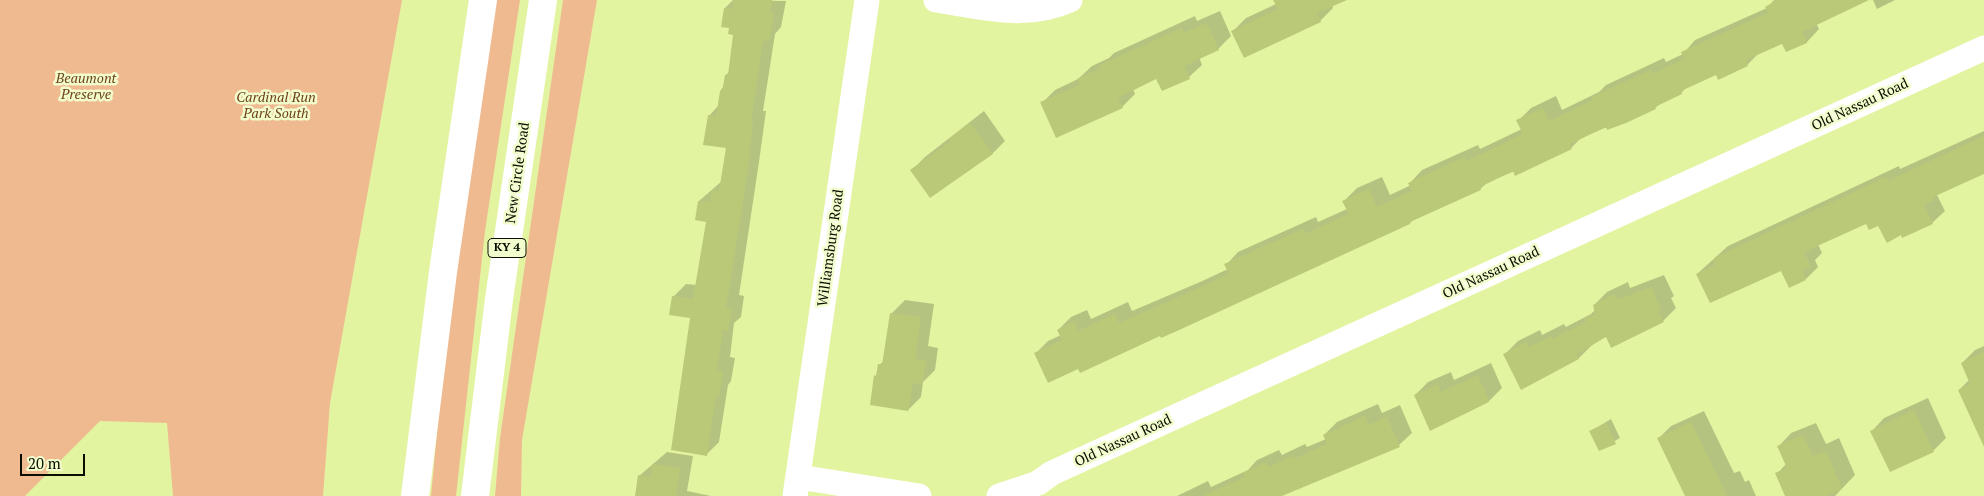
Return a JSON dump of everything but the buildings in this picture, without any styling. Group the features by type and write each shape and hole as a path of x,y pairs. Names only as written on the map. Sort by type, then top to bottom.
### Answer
{"highway":[{"path":"415,496 443,272 483,0"},
{"name":"New Circle Road","path":"475,496 499,299 543,0"}],"street":[{"name":"Williamsburg Road","path":"797,486 867,0"},
{"path":"936,0 1004,10 1034,12 1070,0"},
{"name":"Old Nassau Road","path":"999,496 1038,482 1052,473 1984,48"},
{"path":"797,486 919,496"}],"green space":[{"path":"0,0 402,0 330,403 323,496 173,496 167,423 100,421 25,496 0,496"},
{"path":"495,0 520,0 485,231 456,496 431,496 443,369"},
{"path":"563,0 597,0 522,440 521,496 495,496 500,438"}],"park label":[{"name":"Beaumont Preserve","path":"86,88"},
{"name":"Cardinal Run Park South","path":"276,106"}]}
